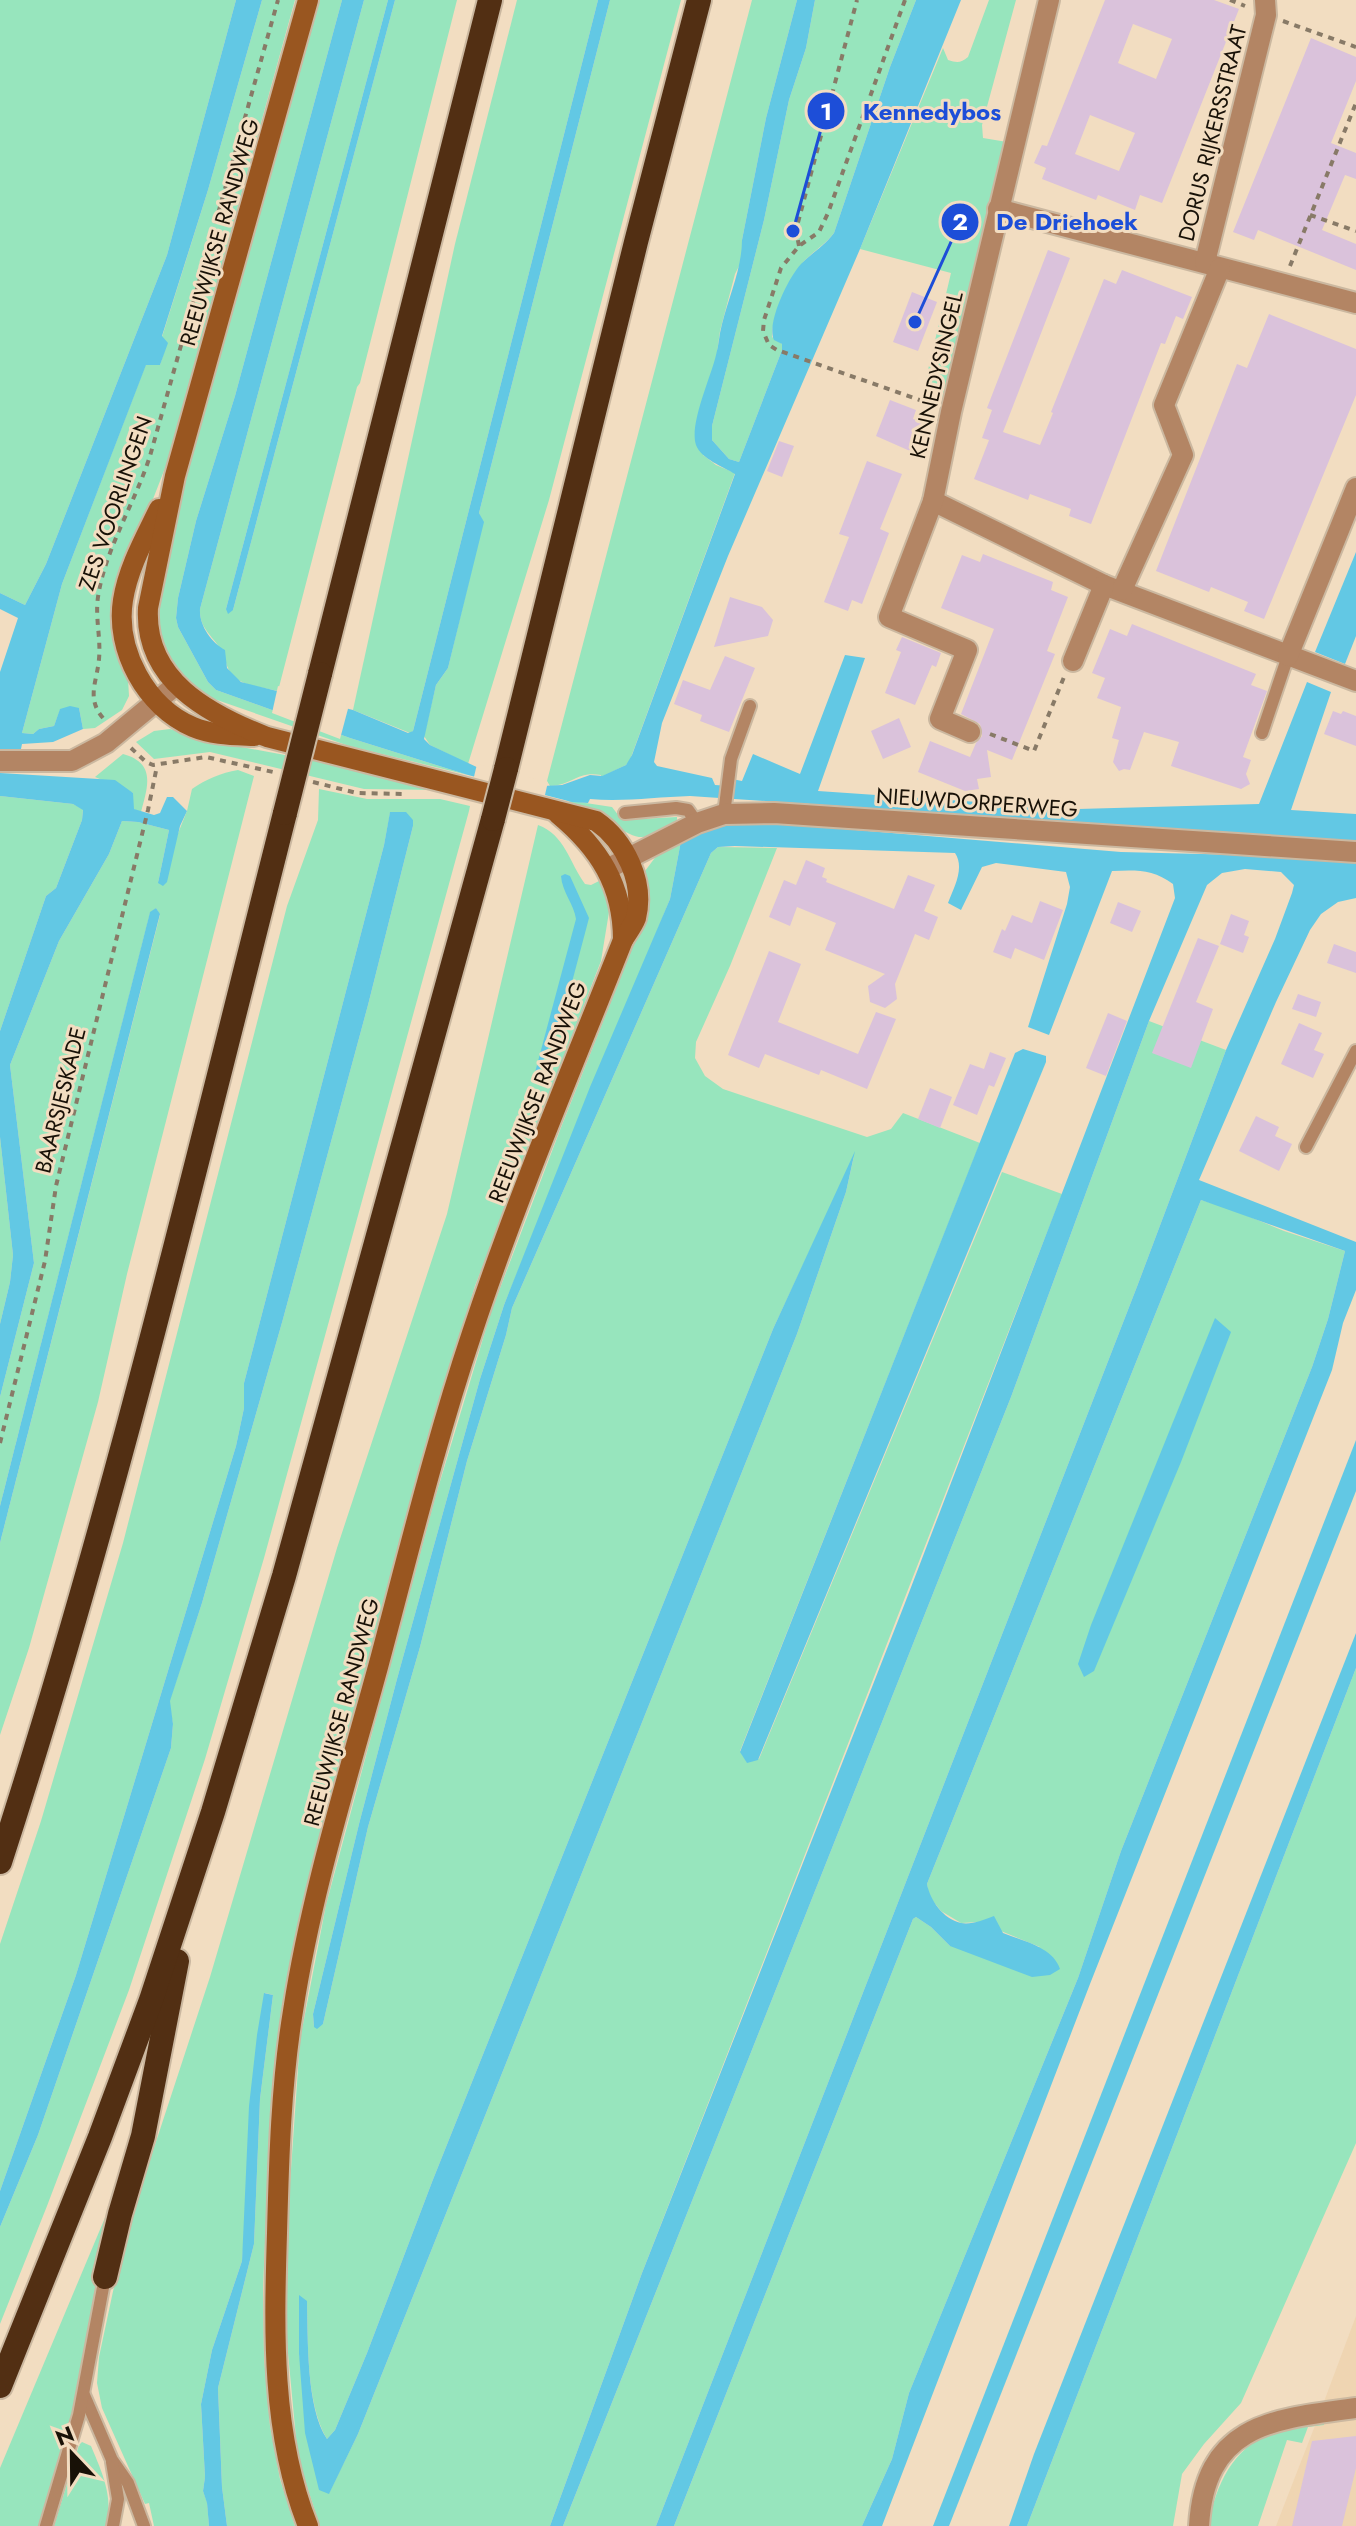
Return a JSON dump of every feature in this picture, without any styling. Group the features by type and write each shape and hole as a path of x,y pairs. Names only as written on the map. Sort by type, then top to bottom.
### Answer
{"highway":[{"path":"0,1862 95,1551 490,0"},
{"path":"0,2386 100,2137 194,1872 276,1605 493,819 699,0"},
{"path":"105,2277 143,2136 194,1872"}],"main road":[{"name":"REEUWIJKSE RANDWEG","path":"267,737 218,714 176,685 156,655 147,617 175,476 308,0"},
{"name":"REEUWIJKSE RANDWEG","path":"175,476 131,569 122,611 124,638 130,657 143,685 156,702 179,720 201,730 267,737 596,821 616,839 628,859 636,882 634,921 623,940 494,1267 458,1375 332,1837 300,1968 287,2047 281,2111 275,2343 286,2451 308,2526"},
{"name":"REEUWIJKSE RANDWEG","path":"554,810 587,839 607,869 621,915 623,940"}],"street":[{"name":"KENNEDYSINGEL","path":"970,732 940,719 967,650 889,617 933,501 998,209 1049,0"},
{"name":"DORUS RIJKERSSTRAAT","path":"1073,661 1183,455 1164,405 1212,265 1266,8"},
{"path":"998,209 1356,303"},
{"path":"1288,656 1356,488"},
{"path":"933,501 1113,587 1356,681"},
{"path":"0,761 72,761 118,734 176,685"},
{"name":"NIEUWDORPERWEG","path":"607,869 724,811 1356,852"},
{"path":"1199,2526 1200,2505 1207,2481 1218,2459 1235,2442 1256,2427 1284,2418 1356,2408"}],"lane":[{"path":"1262,733 1288,656"},
{"path":"724,811 731,759 750,706"},
{"path":"625,813 676,808 688,810 697,823"},
{"path":"1306,1147 1356,1051"},
{"path":"46,2526 84,2394 105,2277"},
{"path":"84,2394 111,2457 127,2480 144,2526"},
{"path":"111,2457 118,2494 113,2526"}],"path":[{"name":"ZES VOORLINGEN","path":"118,734 100,714 93,697 99,656 96,615 99,588 150,456 278,0"},
{"path":"799,246 796,230 857,0"},
{"path":"905,0 828,213 819,232 799,246 781,268 764,320 764,338 777,350 951,412"},
{"name":"DORUS RIJKERSSTRAAT","path":"1266,8 1356,47"},
{"path":"1284,283 1356,103"},
{"path":"1346,130 1356,134"},
{"path":"1310,215 1356,231"},
{"path":"970,732 989,733 1034,751 1073,661"},
{"path":"118,734 146,762 157,766 206,757 277,773"},
{"name":"BAARSJESKADE","path":"0,1443 45,1261 56,1186 157,766"},
{"path":"307,781 357,793 415,794"}],"shaded area":[{"path":"1356,2316 1356,2526 1276,2526 1316,2423"}],"green space":[{"path":"0,0 236,0 167,255 46,564 25,605 0,593"},
{"path":"262,0 295,0 167,463 115,597 118,650 128,679 129,696 122,710 95,728 83,729 79,708 60,710 54,726 39,729 33,734 22,733 62,584 146,364 160,365 167,343 162,337"},
{"path":"320,0 342,0 235,396 196,521 176,618 208,682 216,690 350,738 468,775 349,746 214,699 184,681 162,651 156,611 180,499"},
{"path":"364,0 388,0 226,609 233,610 395,0 457,0 278,691 249,685 232,675 220,648 204,626 200,609"},
{"path":"517,0 598,0 413,731 410,733 353,710 455,244"},
{"path":"610,0 681,0 549,500 468,764 430,745 424,736 436,685 448,668 483,522 479,513"},
{"path":"752,0 797,0 766,118 742,240 742,260 735,274 720,331 703,455 735,473 630,760 601,777 593,774 580,776 550,786 547,781"},
{"path":"815,0 916,0 834,233 801,265 778,310 772,337 782,344 782,350 739,462 729,459 712,440 712,426 764,220 789,100 806,48"},
{"path":"989,0 1016,0 982,125 983,138 1007,142 947,396 939,398 923,391 951,273 860,249 943,48 948,60 959,62 968,57"},
{"path":"170,729 214,742 339,765 436,790 364,789 210,752 154,759 136,742 154,731"},
{"path":"123,754 134,758 145,769 147,785 141,812 133,809 133,793 95,777"},
{"path":"238,770 254,776 127,1274 98,1402 29,1648 0,1735 0,1543 160,915 156,908 150,913 0,1506 0,1397 34,1263 10,1065 59,941 109,854 122,821 169,830 158,883 187,811 192,789 214,777"},
{"path":"319,789 367,799 440,799 470,806 264,1558 205,1759 129,1990 0,2324 0,2227 38,2135 171,1748 173,1724 169,1702 202,1603 283,1319 413,826 413,820 390,813 244,1383 244,1408 236,1446 76,1975 0,2191 0,1944 41,1821 123,1543 287,906 318,820"},
{"path":"0,796 73,804 83,809 82,820 56,888 46,896 0,1031"},
{"path":"566,800 612,807 622,820 677,817 677,824 651,836 637,837"},
{"path":"538,825 561,842 585,884 591,885 603,879 609,912 601,961 475,1286 425,1450 318,1850 286,1986 271,2103 263,2288 264,2358 270,2426 280,2479 295,2526 227,2526 222,2487 218,2388 254,2244 260,2099 273,1995 265,1993 242,2261 212,2350 201,2404 203,2491 209,2526 154,2526 149,2503 145,2504 102,2408 97,2383 99,2357 118,2268 131,2218 210,1977 337,1548 447,1214"},
{"path":"681,841 670,899 504,1305 480,1379 359,1824 313,2014 314,2027 323,2024 368,1827 420,1647 467,1461 512,1308 711,853 718,847 777,848 696,1042 695,1058 705,1076 723,1089 867,1137 891,1129 903,1113 980,1143 740,1751 747,1762 759,1759 1002,1172 1062,1194 642,2273 550,2526 320,2526 298,2459 286,2332 289,2198 300,2040 326,1905 435,1498 491,1312 639,931 646,898 645,871 660,851","holes":["854,1156 846,1192 797,1334 358,2434 329,2493 299,2354 307,2301 312,2391 320,2425 327,2439 335,2430 367,2353 432,2182 773,1329"]},
{"path":"1149,1021 1226,1050 656,2526 563,2526 1011,1397"},
{"path":"0,1137 13,1255 0,1324"},
{"path":"1201,1200 1345,1251 1312,1367 1121,1851 1078,1978 909,2393 892,2459 862,2526 674,2526 913,1919 916,1917 931,1927 950,1946 1040,1947 979,1922 961,1923 941,1911 929,1896 927,1884"},
{"path":"1356,1668 1356,2143 1241,2403 1182,2474 1173,2526 1027,2526"},
{"path":"112,2201 73,2409 39,2526 0,2526 0,2468"},
{"path":"1324,2420 1324,2425 1308,2427 1302,2443 1287,2440 1258,2526 1208,2526 1223,2480 1239,2455 1264,2436 1280,2429"},
{"path":"82,2442 91,2446 106,2485 109,2505 106,2526 54,2526 79,2445"}],"water":[{"path":"236,0 262,0 208,190 162,336 168,343 160,365 146,365 62,584 22,733 33,734 39,729 54,726 60,709 70,706 79,708 83,729 53,742 22,744 21,749 0,749 0,672 18,618 0,609 0,593 25,605 46,564 167,255"},
{"path":"342,0 364,0 200,609 207,632 225,650 227,668 241,682 353,710 408,733 413,731 598,0 610,0 479,513 484,522 448,668 436,685 424,739 430,745 483,770 543,786 562,785 590,775 602,776 626,765 735,474 699,450 695,425 738,272 766,118 797,0 815,0 806,48 789,100 764,220 712,426 712,440 729,459 739,462 782,350 782,344 774,340 772,333 780,301 801,264 834,233 916,0 961,0 860,249 728,556 662,723 654,762 657,766 712,778 715,785 729,786 732,779 742,781 753,754 800,774 845,655 865,658 818,791 1078,809 1259,804 1307,682 1331,692 1291,810 1356,814 1356,841 690,796 572,802 468,775 350,738 216,690 208,682 178,627 178,598 196,521 235,396"},
{"path":"388,0 395,0 233,610 228,614 226,609"},
{"path":"1356,552 1356,636 1345,664 1315,652"},
{"path":"0,773 115,780 133,793 134,809 154,815 160,813 167,797 173,797 187,811 180,826 167,882 163,886 158,883 169,830 122,821 109,854 59,941 10,1065 34,1263 0,1397 0,1324 13,1255 0,1137 0,1031 46,896 56,888 83,810 73,804 0,796"},
{"path":"390,812 406,812 413,820 413,826 283,1319 202,1603 170,1701 173,1724 171,1748 38,2135 0,2227 0,2191 76,1975 236,1446 244,1408 244,1383"},
{"path":"759,822 1121,852 1277,856 1356,862 1356,898 1338,902 1321,914 1310,930 1199,1180 1356,1242 1356,1290 1343,1323 1332,1370 1090,1984 882,2526 862,2526 892,2459 909,2393 1078,1978 1121,1851 1312,1367 1345,1251 1201,1200 927,1884 934,1902 954,1921 969,1923 994,1916 1003,1933 1044,1950 1060,1969 1050,1975 1032,1977 950,1946 931,1927 916,1917 913,1919 674,2526 656,2526 1226,1050 1275,939 1294,885 1281,872 1245,869 1222,873 1207,885 1149,1021 1011,1397 563,2526 550,2526 642,2273 905,1603 1175,898 1173,884 1151,873 1112,871 1049,1035 1028,1027 1067,904 1070,887 1066,872 996,863 982,867 961,910 948,903 959,871 955,853 735,846 718,847 711,853 512,1308 467,1461 420,1647 368,1827 323,2024 317,2029 313,2014 359,1824 480,1379 504,1305 590,1087 670,899 681,841 712,826"},
{"path":"561,876 570,876 589,918 567,1001 535,1081 576,919 562,882"},
{"path":"156,908 160,914 0,1543 0,1506 150,912"},
{"path":"1023,1049 1046,1056 1046,1062 758,1760 747,1763 740,1752 1015,1053"},
{"path":"855,1151 846,1192 797,1334 358,2434 329,2494 319,2490 305,2433 299,2354 299,2295 307,2301 312,2391 320,2426 327,2439 335,2430 367,2353 432,2182 773,1329"},
{"path":"1215,1318 1231,1332 1094,1671 1084,1677 1078,1664 1091,1625"},
{"path":"1356,1440 1356,1491 949,2526 933,2526"},
{"path":"1356,1633 1356,1668 1027,2526 1009,2526 1034,2454"},
{"path":"264,1993 273,1995 260,2099 254,2244 218,2388 222,2487 227,2526 209,2526 203,2491 201,2404 212,2350 242,2261 249,2106"}],"pier":[{"path":"278,686 349,705 340,739 272,713"},
{"path":"477,764 548,782 544,799 473,781"}],"building":[{"path":"1105,0 1214,0 1239,9 1162,203 1140,195 1135,210 1098,195 1096,200 1042,179 1046,168 1034,163 1042,145 1047,146","holes":["1133,24 1172,39 1156,79 1118,63","1090,115 1135,133 1119,171 1075,154"]},
{"path":"1311,38 1356,57 1356,81 1331,143 1356,153 1356,179 1345,175 1322,230 1356,244 1356,270 1258,230 1254,240 1233,232"},
{"path":"1048,250 1070,258 1003,432 1040,445 1104,279 1116,284 1122,270 1192,297 1183,319 1176,316 1165,344 1161,343 1091,524 1069,516 1071,509 1030,494 1028,500 974,479 989,440 982,438 992,410 987,408"},
{"path":"912,292 937,302 918,351 893,342"},
{"path":"1269,314 1356,349 1356,395 1264,619 1244,611 1248,602 1211,587 1209,592 1156,571 1237,364 1247,368"},
{"path":"890,400 916,410 913,419 922,422 910,451 876,436"},
{"path":"779,441 794,446 782,477 767,471"},
{"path":"867,461 902,474 880,529 889,533 862,604 852,600 848,611 824,602 849,537 839,534"},
{"path":"983,554 1053,582 1051,590 1068,597 1047,651 1055,654 1012,760 987,750 991,777 977,779 979,789 965,791 918,772 930,741 970,757 982,736 980,724 961,714 994,629 941,608 962,555 980,562"},
{"path":"730,597 762,607 773,620 768,636 714,647"},
{"path":"1132,624 1256,674 1251,685 1267,691 1243,757 1251,760 1246,774 1250,784 1241,789 1171,766 1179,742 1144,732 1130,770 1119,771 1113,762 1119,740 1112,738 1121,707 1097,698 1105,678 1092,673 1110,629 1127,636"},
{"path":"902,637 941,653 936,667 932,665 915,705 885,693 901,652 896,650"},
{"path":"725,656 755,668 729,732 700,721 702,715 674,704 683,680 710,690"},
{"path":"1333,711 1356,716 1356,746 1324,734"},
{"path":"899,718 911,747 883,759 871,731"},
{"path":"806,860 825,868 822,877 827,879 826,882 894,909 908,875 935,885 924,911 938,917 929,940 915,934 895,984 897,999 885,1008 870,1002 868,986 885,974 825,950 836,923 797,907 790,926 769,917 784,880 796,885"},
{"path":"1040,901 1063,910 1044,960 1015,948 1011,959 993,952 1002,929 1005,931 1012,915 1032,923"},
{"path":"1118,902 1141,911 1132,932 1110,923"},
{"path":"1231,914 1249,921 1244,935 1249,937 1243,953 1220,944"},
{"path":"1198,938 1219,946 1196,1002 1213,1009 1191,1068 1152,1053"},
{"path":"1334,944 1356,952 1356,973 1327,963"},
{"path":"769,951 801,964 778,1022 858,1054 876,1012 896,1019 867,1089 821,1070 819,1075 765,1054 759,1068 728,1055"},
{"path":"1298,994 1321,1002 1316,1017 1292,1009"},
{"path":"1108,1013 1127,1021 1106,1076 1086,1068"},
{"path":"1299,1023 1322,1033 1314,1050 1324,1054 1313,1078 1281,1064"},
{"path":"990,1052 1006,1058 994,1087 989,1085 977,1115 953,1105 970,1064 984,1069"},
{"path":"930,1088 952,1097 940,1128 918,1119"},
{"path":"1256,1116 1279,1127 1275,1136 1292,1144 1279,1171 1239,1151"},
{"path":"1356,2436 1356,2468 1342,2526 1292,2526 1312,2441"}],"place":[{"name":"Kennedybos","path":"793,231"},
{"name":"De Driehoek","path":"915,322"}]}
